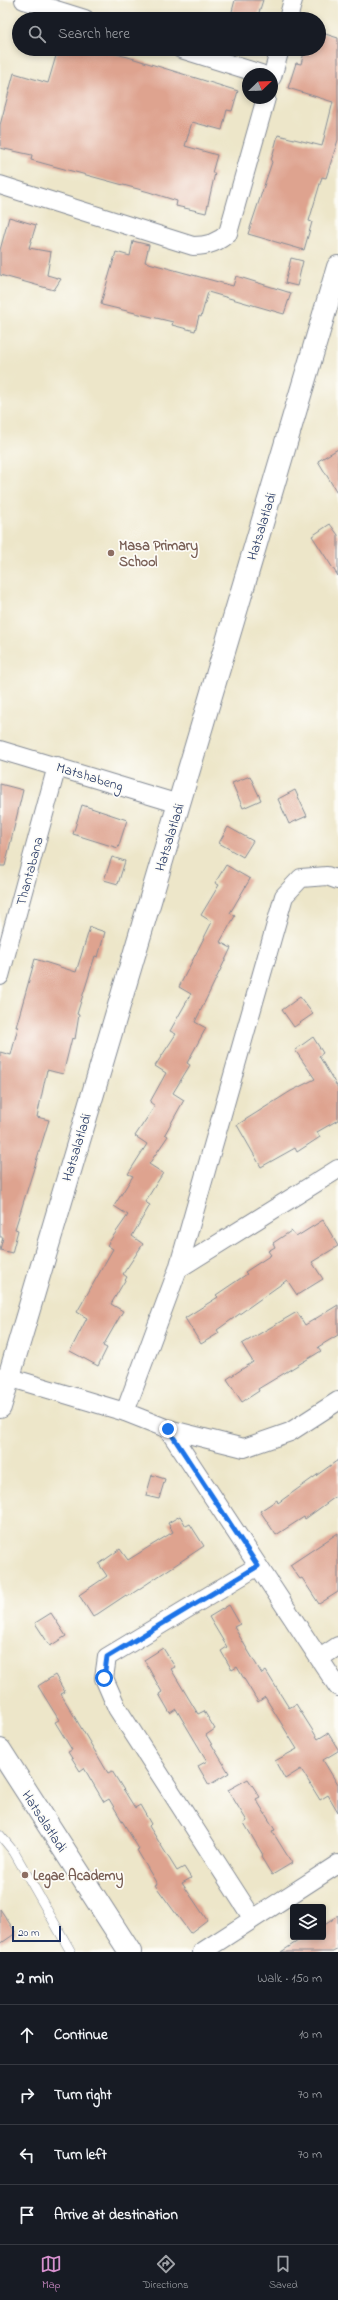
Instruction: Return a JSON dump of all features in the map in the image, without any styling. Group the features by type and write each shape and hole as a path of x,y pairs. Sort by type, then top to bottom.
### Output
{"street":[{"path":"24,0 63,12"},
{"path":"290,12 293,0"},
{"path":"203,56 242,68"},
{"path":"275,68 278,56"},
{"path":"0,185 193,246 213,244 228,233 264,104"},
{"name":"Hatsalatladi","path":"0,1407 338,267"},
{"name":"Matshabeng","path":"0,750 179,804"},
{"name":"Thantabana","path":"0,976 57,766"},
{"path":"125,1412 178,1269 284,896 301,878 327,876 338,880"},
{"path":"178,1269 338,1169"},
{"path":"8,1377 125,1412 168,1429 244,1448 290,1432 338,1401"},
{"path":"168,1429 338,1687"},
{"path":"253,1919 117,1708 104,1678 107,1657 258,1566"},
{"path":"320,1658 338,1646"},
{"name":"Hatsalatladi","path":"0,1750 6,1766 129,1952"},
{"path":"202,1952 338,1864"}],"lane":[{"path":"0,1835 14,1852 71,1952"}],"building":[{"path":"235,0 263,0 259,12 232,12"},
{"path":"326,34 338,38 338,140 326,178 322,177 309,221 312,222 304,250 248,234 272,162 278,135 322,146 333,102 288,88 296,63 301,64 303,56 326,56"},
{"path":"56,56 124,56 238,91 232,111 227,110 222,130 192,122 185,146 217,155 212,173 215,173 206,213 176,206 177,201 149,192 31,160 32,155 0,148 0,125 14,73 48,83"},
{"path":"9,217 36,225 29,248 51,252 47,275 61,279 54,290 0,275 0,250"},
{"path":"133,241 149,245 145,262 233,286 236,276 291,293 284,314 208,292 201,317 199,316 195,331 172,325 173,322 102,305 101,303 116,252 130,256"},
{"path":"291,258 303,261 297,286 285,283"},
{"path":"338,449 338,494 318,461"},
{"path":"330,524 338,535 338,576 312,536"},
{"path":"250,776 261,800 243,808 232,783"},
{"path":"0,784 23,790 5,866 0,866"},
{"path":"295,790 307,816 289,824 278,799"},
{"path":"82,805 127,820 118,848 73,834"},
{"path":"228,827 253,841 243,857 219,843"},
{"path":"112,857 125,861 118,884 104,880"},
{"path":"226,865 250,879 230,913 235,916 220,942 231,948 195,1022 206,1028 187,1063 190,1065 173,1093 184,1100 165,1134 168,1136 149,1164 163,1173 145,1202 150,1205 132,1236 143,1244 123,1274 127,1277 111,1304 123,1311 103,1346 107,1348 98,1366 70,1351 87,1318 77,1312 113,1249 107,1245 128,1215 114,1206 133,1176 128,1174 147,1144 135,1136 155,1106 150,1102 166,1073 155,1066 176,1034 170,1031 191,994 179,987 212,922 201,915 219,885 215,883"},
{"path":"90,927 105,932 98,957 95,956 77,1014 79,1015 75,1039 72,1038 63,1074 47,1070 37,1117 49,1120 15,1229 18,1230 12,1253 0,1250 3,1237 0,1237 0,1052 11,1055 18,1027 16,1027 35,959 76,972"},
{"path":"300,997 313,1014 294,1027 282,1010"},
{"path":"313,1037 323,1053 319,1056 338,1088 338,1120 317,1132 320,1137 297,1152 295,1148 261,1167 237,1125 291,1091 315,1079 295,1050"},
{"path":"323,1220 338,1246 312,1262 323,1279 297,1295 287,1280 217,1330 219,1333 201,1344 185,1318 218,1297 216,1295 247,1274 245,1272 271,1255 268,1251 275,1247 273,1243 291,1231 296,1237"},
{"path":"338,1305 338,1335 318,1347 321,1351 258,1389 259,1391 242,1402 227,1379 253,1362 242,1344 297,1312 305,1325"},
{"path":"338,1460 338,1495 305,1519 304,1517 276,1535 260,1511 277,1500 278,1503"},
{"path":"152,1475 165,1479 159,1499 146,1496"},
{"path":"180,1516 186,1526 190,1524 204,1546 127,1597 126,1595 93,1617 79,1595 107,1576 99,1564 120,1549 128,1560 173,1532 168,1523"},
{"path":"338,1533 338,1592 319,1604 302,1578 300,1579 290,1565"},
{"path":"229,1605 240,1624 234,1627 262,1674 266,1671 289,1708 296,1704 318,1739 328,1733 338,1749 338,1751 323,1760 338,1785 338,1812 328,1795 320,1800 301,1769 285,1779 275,1761 297,1749 265,1697 258,1702 237,1667 232,1670 221,1651 227,1647 209,1617"},
{"path":"51,1613 66,1636 50,1646 35,1623"},
{"path":"163,1648 175,1667 171,1669 198,1714 204,1711 215,1729 206,1735 229,1773 209,1785 198,1766 207,1761 176,1709 170,1713 159,1694 162,1692 144,1660"},
{"path":"55,1675 65,1692 61,1694 108,1773 112,1771 135,1808 140,1805 151,1824 149,1826 177,1871 184,1867 191,1878 182,1883 207,1920 190,1933 155,1885 157,1884 137,1850 139,1849 109,1799 104,1802 84,1768 80,1771 68,1752 72,1750 55,1722 59,1720 38,1686"},
{"path":"248,1779 260,1797 256,1799 275,1830 272,1831 292,1863 272,1875 261,1857 263,1855 244,1823 247,1821 228,1790"},
{"path":"0,1909 16,1933 0,1944"},
{"path":"338,1916 338,1949 333,1952 281,1952 299,1940 326,1940 326,1924"}],"place":[{"name":"Masa Primary School","path":"111,553"},
{"name":"Legae Academy","path":"25,1875"}],"route":[{"path":"104,1678 107,1657 258,1566 168,1429"}]}
